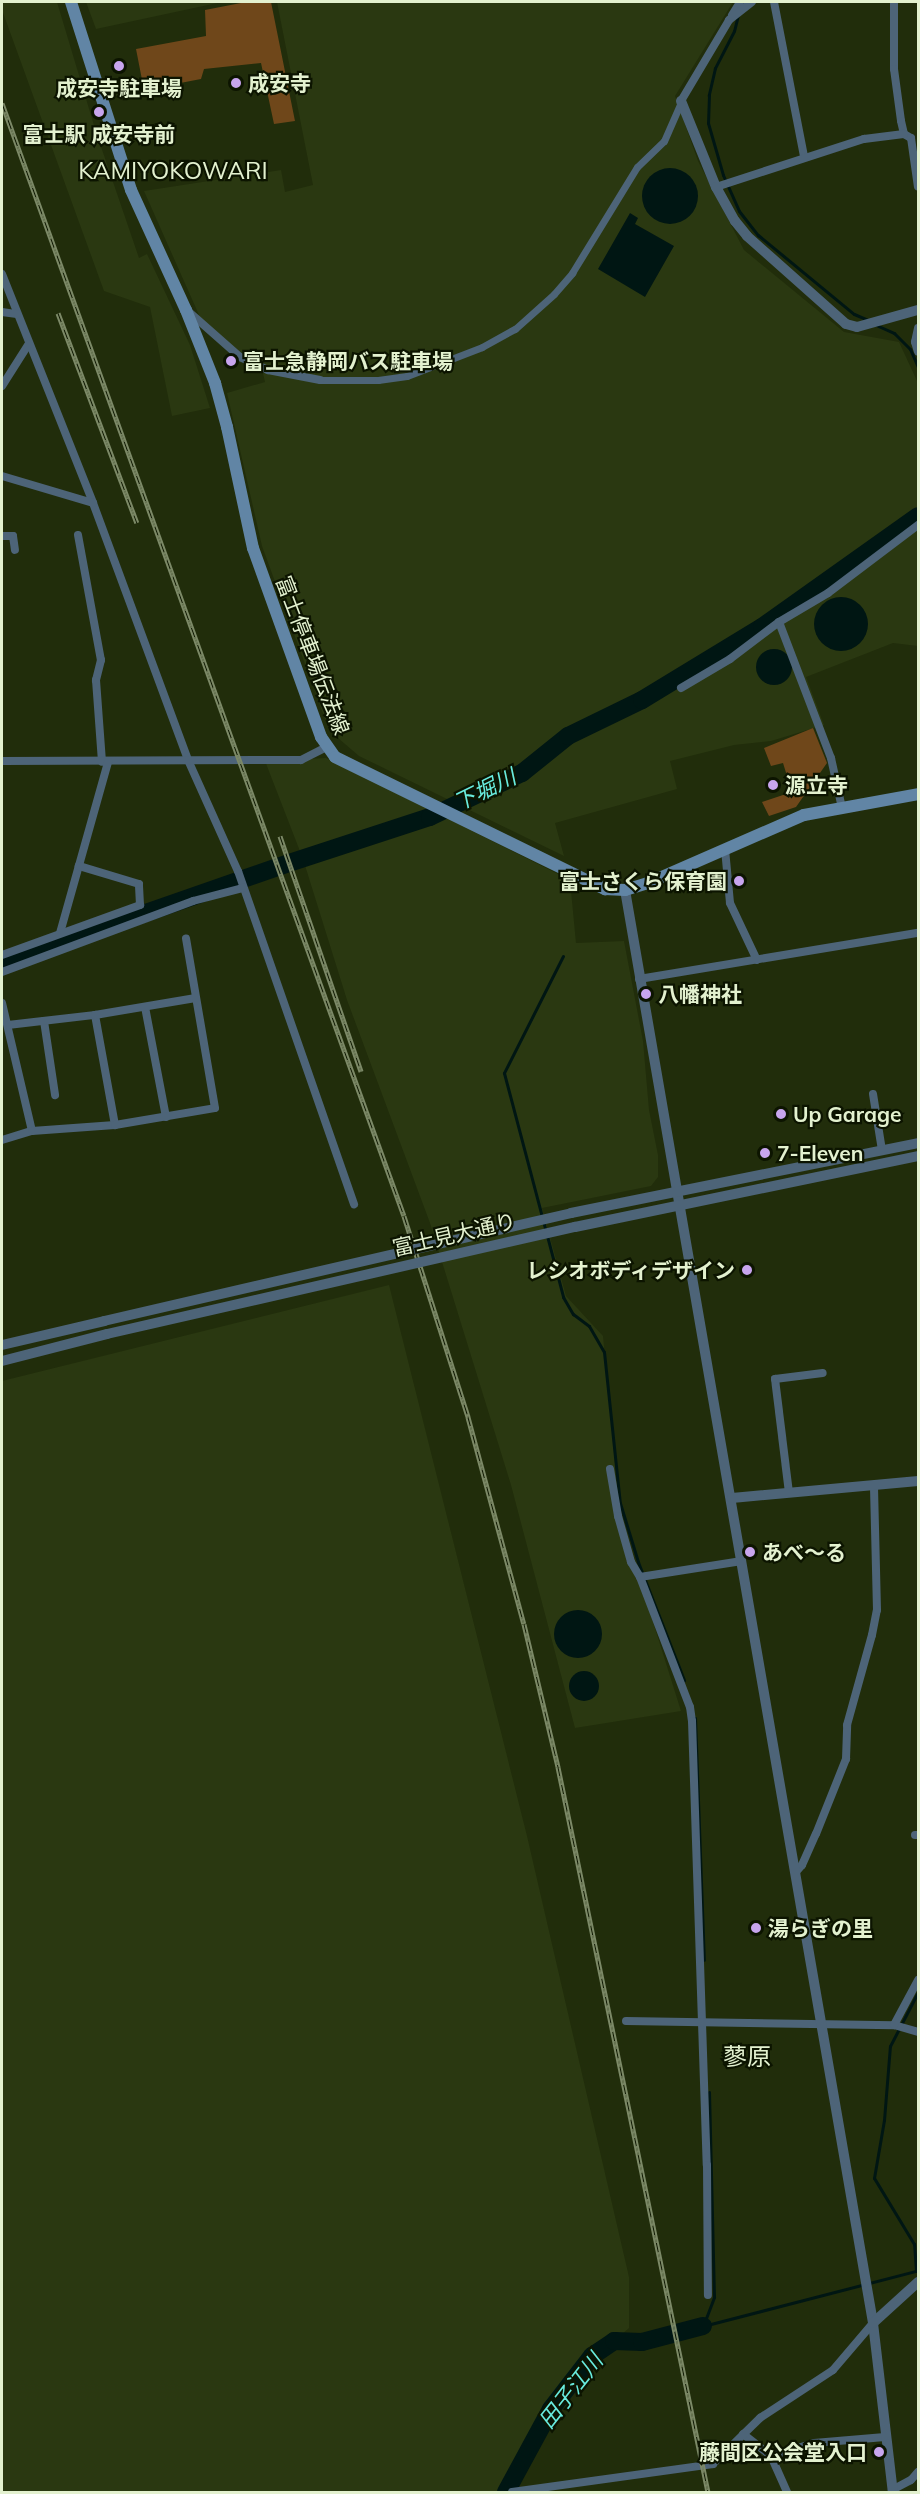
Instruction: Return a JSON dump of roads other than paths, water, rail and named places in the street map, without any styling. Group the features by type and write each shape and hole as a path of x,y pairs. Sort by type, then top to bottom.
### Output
{"main road":[{"name":"富士停車場伝法線","path":"71,2 131,189 203,350 224,416 253,548 327,747 335,757 605,889 625,890 648,883 797,818 918,794"}],"street":[{"path":"774,2 804,157"},
{"path":"894,2 894,69 904,134"},
{"path":"186,310 240,357 268,370 321,380 378,380 407,376 482,347 515,329 554,294 572,273 638,166 664,141 681,101 739,9"},
{"path":"681,101 735,221 747,236 846,324 858,327 918,310"},
{"path":"718,186 864,139 904,134 911,138 918,187"},
{"path":"2,274 28,345 93,503 188,760 238,871 338,1150 354,1204"},
{"path":"2,312 17,314"},
{"path":"918,328 915,342 918,352"},
{"path":"2,386 5,374 28,345"},
{"path":"2,476 93,503"},
{"path":"681,688 730,659 779,622 828,593 918,525"},
{"path":"60,933 80,866 105,762 96,680 101,660 78,535"},
{"path":"2,536 13,536 15,550"},
{"path":"779,622 831,758 842,808"},
{"path":"2,761 301,760 327,747"},
{"path":"725,849 730,903 757,960"},
{"path":"2,955 140,905 139,884 80,866"},
{"path":"2,972 193,901 243,888"},
{"path":"625,890 873,2323 893,2491 911,2480 918,2472"},
{"path":"639,979 918,933"},
{"path":"2,1140 32,1131 114,1125 215,1108 186,938"},
{"path":"8,1025 95,1015 196,998"},
{"path":"2,1003 32,1131"},
{"path":"145,1007 166,1117"},
{"path":"95,1015 114,1125"},
{"path":"44,1021 55,1095"},
{"path":"873,1094 882,1150"},
{"name":"富士見大通り","path":"2,1345 570,1214 918,1143"},
{"name":"富士見大通り","path":"2,1361 107,1334 575,1227 918,1156"},
{"path":"789,1492 776,1379 823,1373"},
{"path":"610,1469 618,1516 631,1562 640,1577 688,1702 692,1721 708,2295"},
{"path":"732,1498 918,1481"},
{"path":"796,1872 802,1865 816,1834 846,1759 847,1725 872,1635 877,1610 874,1485"},
{"path":"640,1577 742,1561"},
{"path":"898,2026 918,1980"},
{"path":"626,2021 898,2026 918,2032"},
{"path":"512,2493 712,2464 760,2418 833,2370 873,2323 918,2285"},
{"path":"743,2434 771,2456 787,2493"},
{"path":"771,2456 814,2443 885,2437"}],"waterway":[{"path":"738,15 734,31 715,68 709,95 708,123 723,175 739,211 758,235 854,314 868,320"},
{"path":"876,325 894,333 910,349 918,367"},
{"name":"下堀川","path":"2,963 289,863 430,817 522,773 568,736 642,700 762,627 918,516"},
{"path":"563,956 504,1073 563,1297 573,1314 589,1326 604,1352 620,1503 638,1562 684,1680"},
{"path":"695,1718 704,1960"},
{"path":"703,2326 916,2271 914,2244 874,2178 884,2120 890,2046 918,1992"},
{"path":"703,2326 714,2297 709,2092"},
{"name":"田子江川","path":"506,2492 551,2409 592,2356 614,2341 642,2342 703,2326"}],"railway":[{"path":"2,103 404,1216 468,1417 524,1624 558,1767 708,2492"},
{"path":"58,313 137,523"},
{"path":"280,836 361,1071"}],"place":[{"name":"成安寺駐車場","path":"119,66"},
{"name":"成安寺","path":"236,83"},
{"name":"富士駅 成安寺前","path":"99,112"},
{"name":"富士急静岡バス駐車場","path":"231,361"},
{"name":"源立寺","path":"773,785"},
{"name":"富士さくら保育園","path":"739,881"},
{"name":"八幡神社","path":"646,994"},
{"name":"Up Garage","path":"781,1114"},
{"name":"7-Eleven","path":"765,1153"},
{"name":"レシオボディデザイン","path":"747,1270"},
{"name":"あべ〜る","path":"750,1552"},
{"name":"湯らぎの里","path":"756,1928"},
{"name":"藤間区公会堂入口","path":"879,2452"}],"district":[{"name":"KAMIYOKOWARI","path":"173,171"},
{"name":"蓼原","path":"747,2057"}]}
